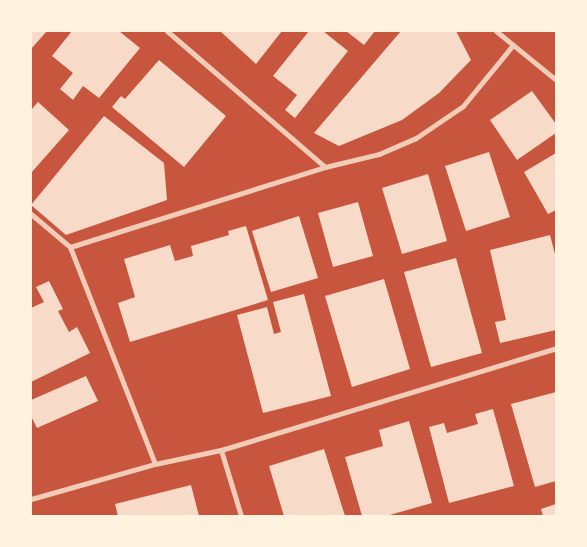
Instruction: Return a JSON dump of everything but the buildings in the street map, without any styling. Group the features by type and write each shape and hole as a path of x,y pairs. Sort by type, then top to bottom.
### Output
{"street":[{"path":"166,31 325,167"},
{"path":"496,31 556,80"},
{"path":"70,247 325,167 379,154 416,138 463,106 513,45"},
{"path":"31,214 70,247 155,464"},
{"path":"31,499 155,464 221,450 556,348"},
{"path":"221,450 241,516"}]}
